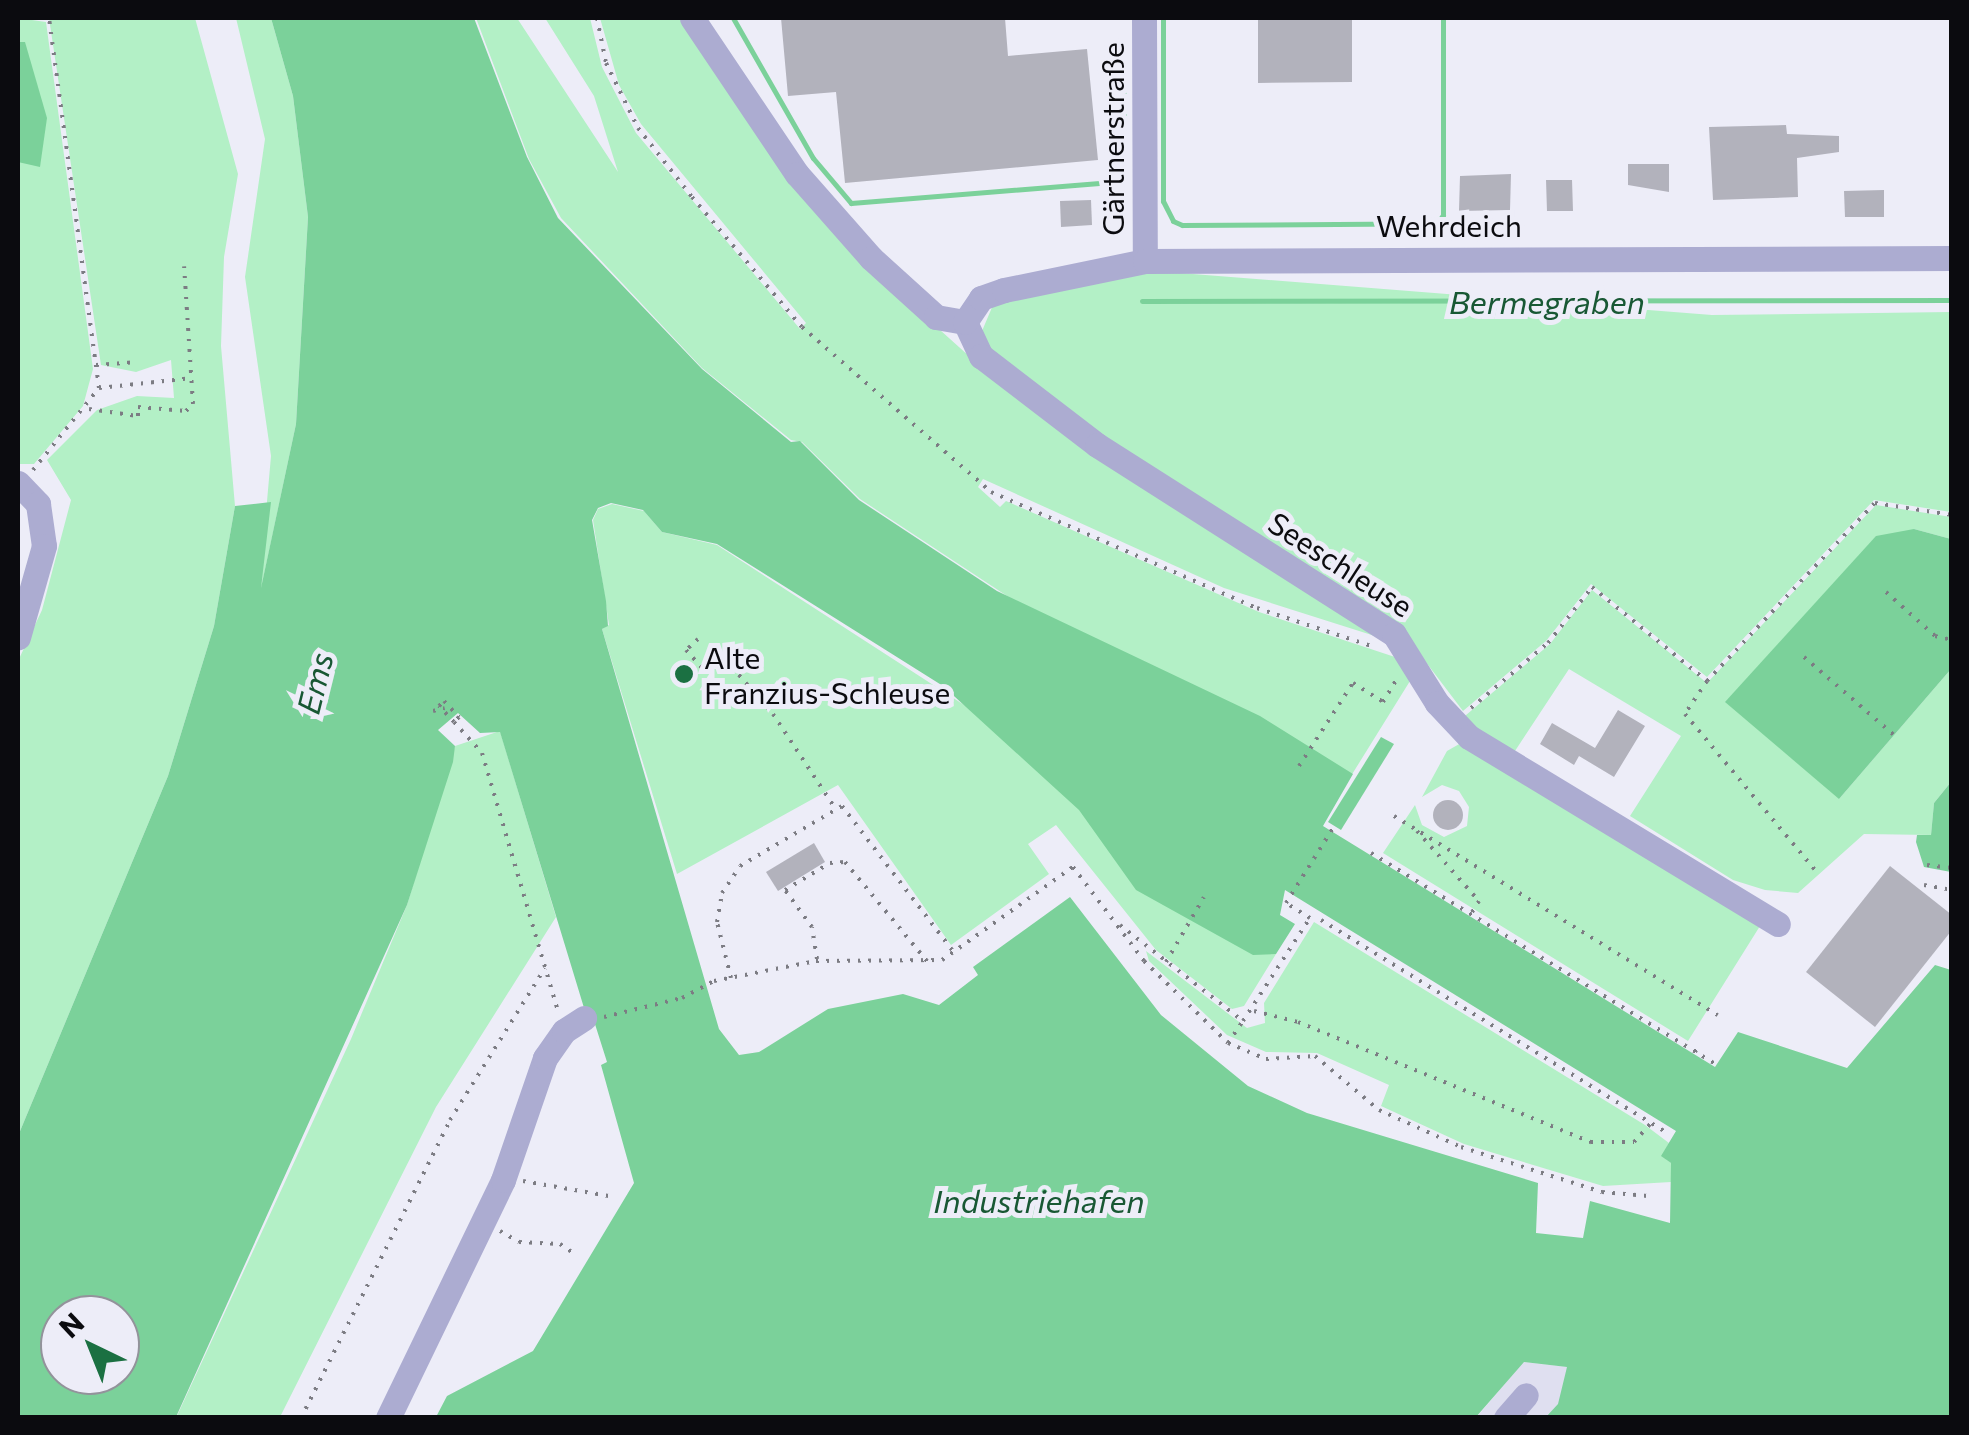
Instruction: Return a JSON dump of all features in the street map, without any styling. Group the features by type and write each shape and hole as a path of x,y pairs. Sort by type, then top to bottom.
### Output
{"street":[{"path":"692,18 798,174 871,258 936,316 966,322"},
{"name":"Gärtnerstraße","path":"1144,18 1144,261"},
{"name":"Wehrdeich","path":"966,322 981,298 1004,290 1144,261 1952,258"},
{"name":"Seeschleuse","path":"966,322 981,356 1097,445 1409,651 1452,722 1778,924"},
{"path":"18,637 44,546 38,504 19,484"},
{"path":"388,1418 503,1180 545,1058 574,1024"},
{"path":"1506,1418 1526,1394"}],"path":[{"path":"19,484 89,409 99,388 49,18"},
{"path":"596,18 606,63 638,128 692,198 802,327 991,492 1257,608 1368,646 1409,651 1384,702 1352,684 1299,766"},
{"path":"89,409 138,416 138,407 186,410 194,404 184,266"},
{"path":"96,365 135,362"},
{"path":"99,388 192,378"},
{"path":"1820,875 1685,714 1707,681 1875,503 1952,515"},
{"path":"1452,722 1531,660 1592,587 1707,681"},
{"path":"1886,592 1935,636 1952,640"},
{"path":"698,638 686,650 706,672 725,659 773,714 836,810"},
{"path":"1804,657 1894,735"},
{"path":"434,711 445,708"},
{"path":"454,722 482,754 545,968 574,1024 617,1016 714,981 816,961 927,962 955,954 1073,867 1148,966 1228,1044 1266,1059 1315,1056 1379,1110 1461,1147 1602,1192 1648,1196"},
{"path":"731,978 717,922 722,893 740,866 842,806 955,954"},
{"path":"1394,816 1718,1015"},
{"path":"1228,1044 1243,1020 1254,1011 1310,918 1286,903 1333,828"},
{"path":"1416,829 1479,902 1471,914"},
{"path":"1372,853 1717,1065"},
{"path":"816,961 812,927 785,890 830,863 845,862 927,962"},
{"path":"1927,864 1952,868"},
{"path":"1924,885 1952,890"},
{"path":"1166,962 1204,898"},
{"path":"1321,920 1668,1134"},
{"path":"1114,921 1243,1020"},
{"path":"301,1418 450,1120 545,968"},
{"path":"1254,1011 1298,1022 1591,1142 1634,1142 1651,1123"},
{"path":"1695,1052 1700,1043"},
{"path":"503,1180 609,1196"},
{"path":"483,1221 520,1242 560,1244 575,1254"}],"shaded area":[{"path":"18,18 46,22 93,369 83,406 34,464 18,464 18,162 25,43 18,42"},
{"path":"49,18 195,18 238,174 224,257 221,346 235,506 214,626 168,776 18,1136 18,661 42,610 71,500 47,460 97,410 137,396 174,398 171,360 136,372 101,365"},
{"path":"236,18 271,18 293,96 308,217 296,424 258,603 271,456 245,277 265,139"},
{"path":"476,18 517,18 618,172 594,96 545,18 590,18 602,67 636,133 800,329 806,323 641,124 619,85 600,18 687,18 920,312 979,365 1378,637 1224,588 983,479 978,487 1000,507 1006,501 1259,612 1404,660 1410,681 1346,784 1134,680 860,499 802,442 791,440 702,368 561,218 529,159"},
{"path":"1142,270 1712,315 1951,312 1951,512 1874,500 1707,677 1591,584 1546,641 1463,711 1397,624 1102,439 993,357 982,331 993,305"},
{"path":"612,504 644,511 662,532 717,545 975,712 1015,730 1161,887 1276,954 1244,1006 1232,1009 1156,950 1056,825 1028,844 1049,874 951,945 838,785 677,874 602,629 609,625 593,520 598,509"},
{"path":"1876,505 1951,517 1951,539 1914,529 1839,799 1951,669 1951,782 1934,803 1931,835 1864,834 1798,893 1765,890 1733,880 1630,816 1681,736 1569,669 1513,754 1459,721 1550,644 1592,590 1707,683"},
{"path":"500,731 556,917 436,1107 280,1417 176,1418 351,1039 407,905 455,746"},
{"path":"1461,743 1760,926 1688,1041 1383,853 1415,805 1422,825 1444,837 1467,826 1469,807 1459,791 1442,785 1422,797 1447,751"},
{"path":"1314,922 1645,1125 1669,1143 1662,1156 1671,1163 1671,1182 1603,1186 1464,1144 1381,1106 1389,1085 1317,1053 1266,1052 1227,1035 1149,961 1146,951 1247,1028 1265,1023 1264,1003"},
{"path":"1523,1362 1567,1367 1573,1417 1476,1418"}],"water":[{"path":"271,18 474,18 527,157 558,218 702,369 791,442 800,441 859,500 997,591 1260,716 1353,774 1323,826 1715,1067 1738,1032 1847,1068 1935,965 1951,970 1951,1417 1546,1417 1558,1404 1567,1367 1524,1362 1476,1417 436,1417 447,1396 533,1351 634,1183 601,1065 607,1062 594,1021 588,1021 500,732 480,733 458,713 438,730 455,746 453,762 407,905 176,1417 18,1418 18,1136 168,776 214,626 235,506 271,502 261,588 296,424 308,217 293,96","holes":["611,503 643,510 662,532 717,544 943,686 1079,810 1136,890 1253,955 1276,954 1295,924 1280,915 1285,890 1676,1131 1661,1156 1671,1163 1670,1223 1590,1201 1583,1238 1536,1233 1538,1183 1307,1113 1248,1086 1161,1015 1070,897 973,967 978,975 939,1005 903,994 828,1009 759,1052 739,1055 719,1029 602,629 608,626 606,601 592,520 598,508"]},
{"path":"18,42 25,42 47,118 40,167 18,162"},
{"path":"1914,529 1951,539 1951,669 1839,799 1725,702 1876,536"},
{"path":"1381,737 1394,744 1341,830 1328,822"},
{"path":"1951,782 1951,872 1924,867 1916,842 1917,835 1931,835 1934,803"}],"building":[{"path":"781,18 1005,18 1008,56 1087,49 1098,160 845,183 836,92 788,96"},
{"path":"1258,18 1352,18 1352,82 1258,83"},
{"path":"1786,125 1787,134 1839,136 1839,152 1797,158 1798,197 1713,200 1709,127"},
{"path":"1628,164 1669,164 1669,192 1628,185"},
{"path":"1511,174 1510,210 1459,211 1460,176"},
{"path":"1546,180 1572,180 1573,211 1547,211"},
{"path":"1884,190 1884,217 1845,217 1844,191"},
{"path":"1091,200 1092,225 1061,227 1060,201"},
{"path":"1618,710 1645,726 1614,777 1579,756 1574,765 1540,744 1552,723 1595,748"},
{"path":"1448,800 1459,804 1463,815 1459,826 1448,830 1437,826 1433,815 1437,804"},
{"path":"814,843 825,862 778,891 766,872"},
{"path":"1890,866 1952,915 1952,930 1875,1027 1806,972"}],"waterway":[{"path":"733,18 813,158 851,203 1124,181 1124,169"},
{"path":"1163,18 1163,201 1173,221 1182,225 1437,223 1443,215 1443,18"},
{"path":"1124,94 1124,141"},
{"name":"Bermegraben","path":"1142,301 1952,300"}],"place":[{"name":"Alte Franzius-Schleuse","path":"684,674"}],"water label":[{"name":"Ems","path":"314,683"},
{"name":"Industriehafen","path":"1039,1200"}]}
